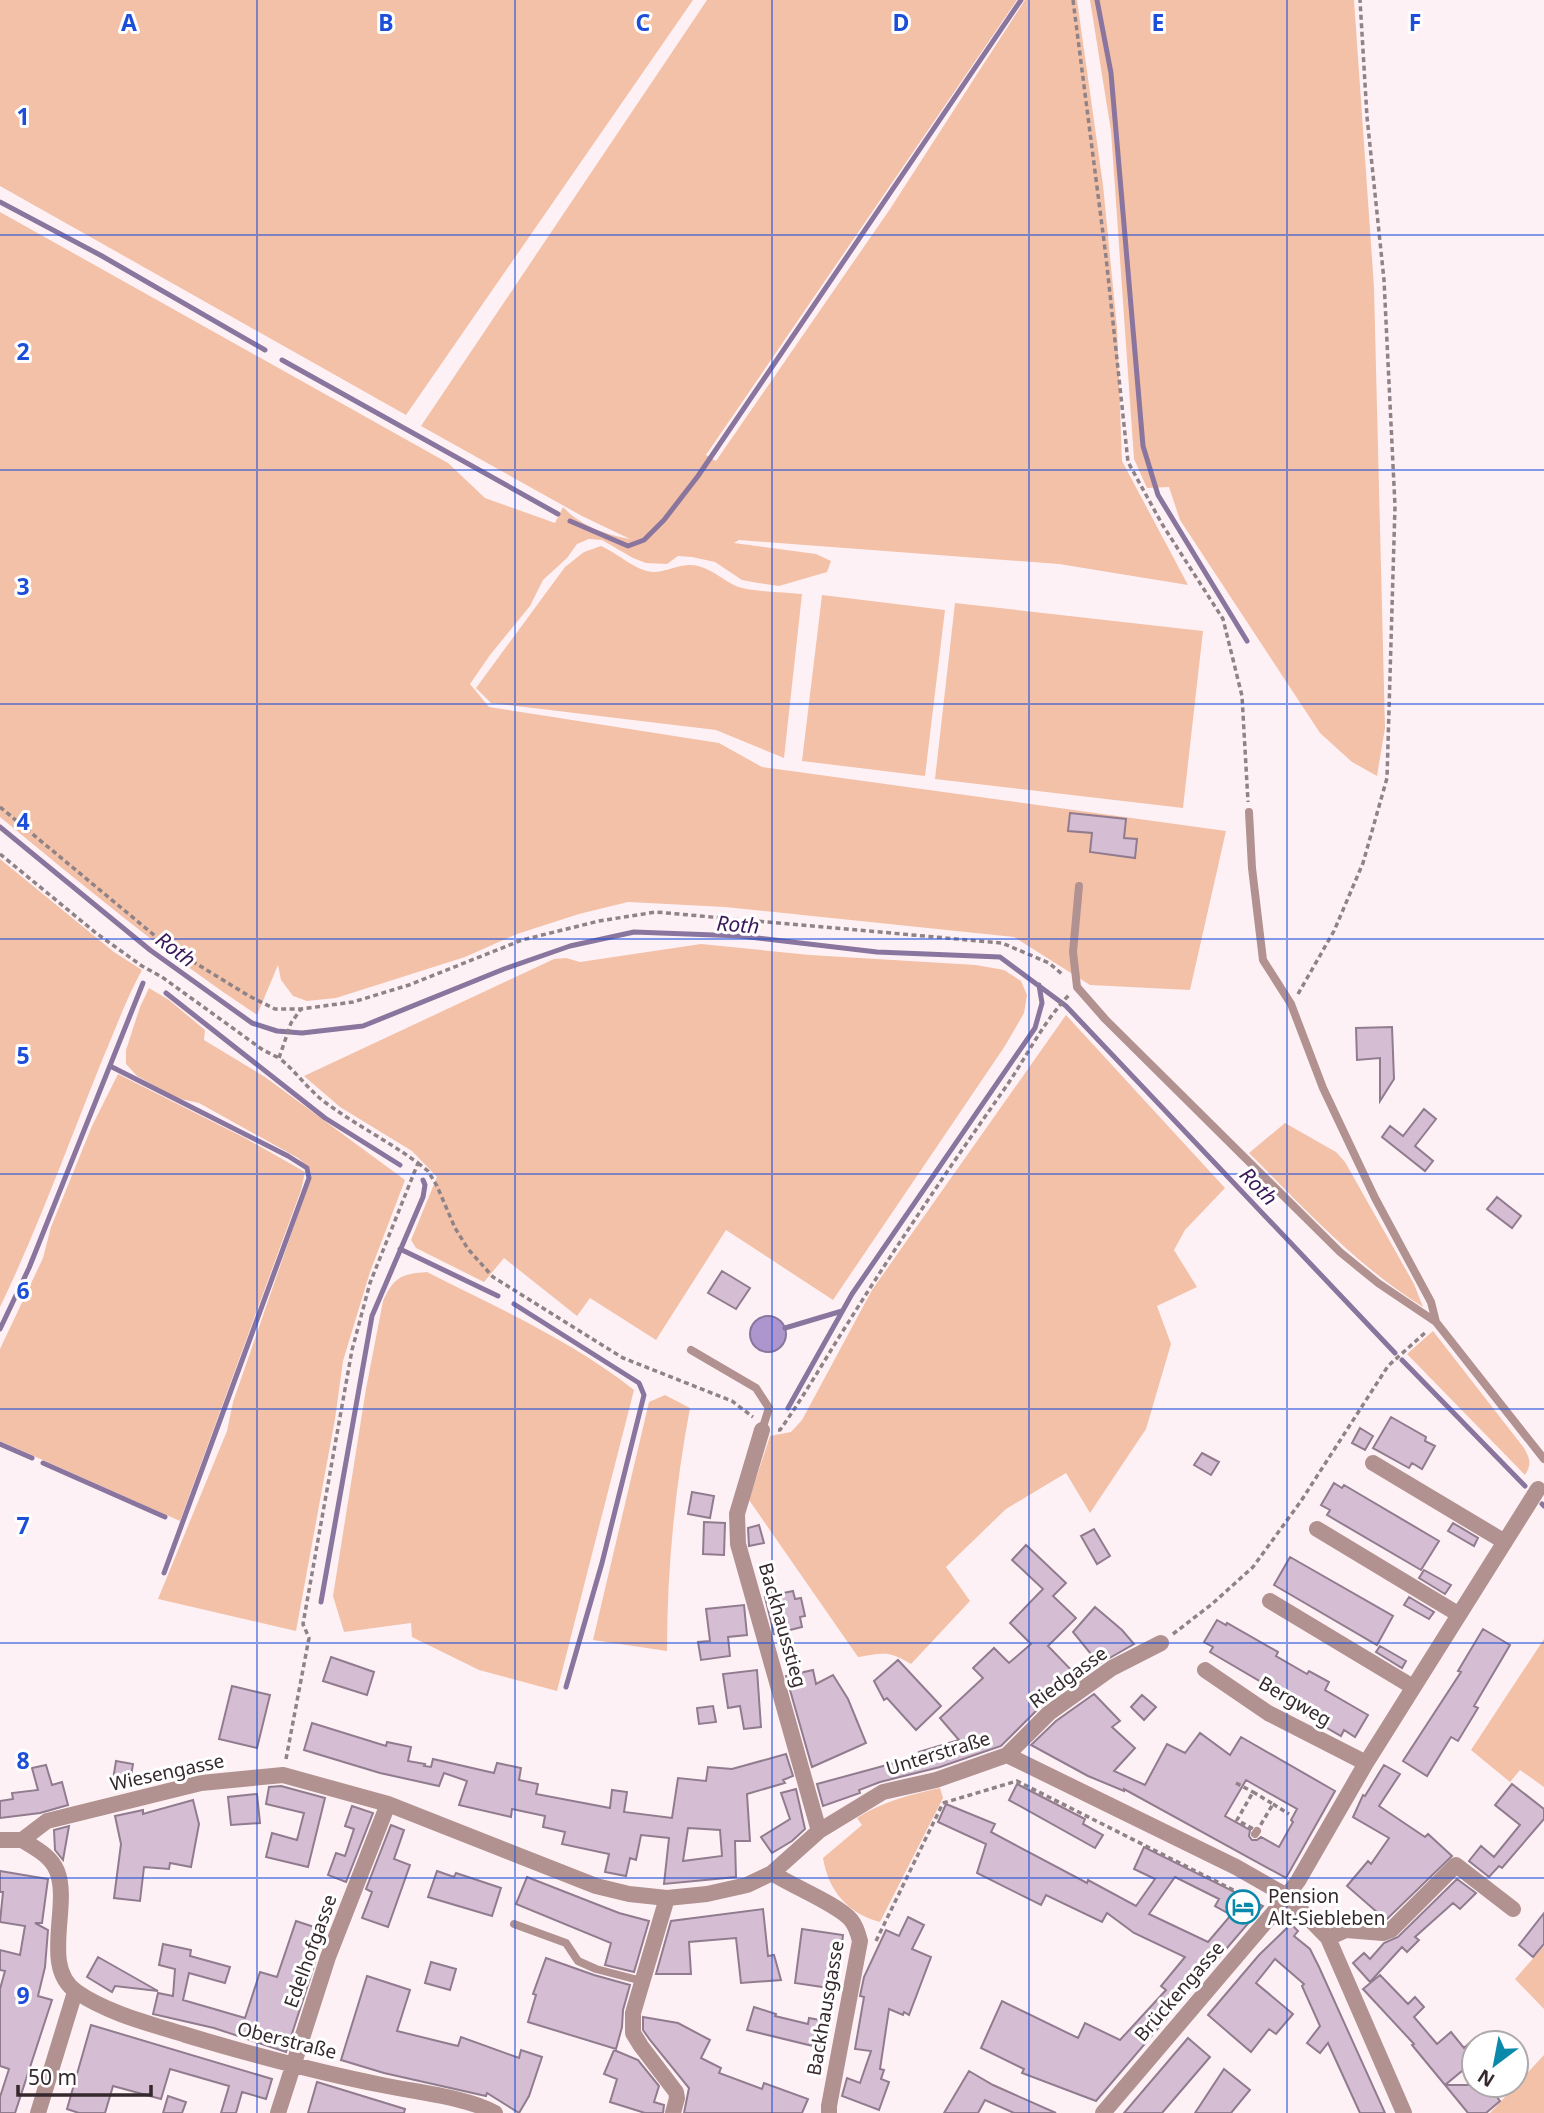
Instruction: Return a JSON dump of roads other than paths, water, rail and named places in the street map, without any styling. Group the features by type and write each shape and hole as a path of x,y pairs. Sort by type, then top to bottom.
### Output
{"street":[{"name":"Backhausstieg","path":"762,1430 737,1514 738,1544 819,1830"},
{"path":"1373,1463 1505,1542"},
{"path":"1287,1896 1458,1614 1541,1485"},
{"path":"1317,1529 1458,1614"},
{"path":"1270,1601 1413,1687"},
{"name":"Riedgasse","path":"1007,1755 1049,1713 1112,1668 1161,1643"},
{"name":"Bergweg","path":"1205,1670 1268,1713 1366,1763"},
{"name":"Unterstraße","path":"388,1804 596,1886 629,1894 667,1898 747,1885 772,1873 819,1830 883,1792 936,1780 1007,1755 1236,1867 1287,1896 1328,1938 1404,2113"},
{"name":"Wiesengasse","path":"22,1840 47,1821 85,1811 201,1783 283,1774 388,1804"},
{"name":"Edelhofgasse","path":"278,2113 328,1957 388,1804"},
{"path":"0,1840 22,1840 48,1857 57,1871 61,1897 57,1945 61,1968 75,1992 37,2113"},
{"path":"1328,1938 1346,1930 1383,1933 1391,1930 1456,1866 1513,1909"},
{"name":"Backhausgasse","path":"772,1873 841,1912 851,1920 860,1941 829,2113"},
{"name":"Brückengasse","path":"1103,2113 1287,1896"},
{"path":"667,1898 633,2013 634,2033 641,2046 676,2092 673,2113"},
{"name":"Oberstraße","path":"75,1992 139,2021 293,2065 454,2100 495,2113"}],"lane":[{"path":"1249,812 1252,869 1263,960 1291,1004 1324,1087 1375,1198 1431,1302 1436,1322"},
{"path":"1079,886 1073,952 1077,987 1115,1029 1340,1252 1378,1283 1436,1322 1544,1460"},
{"path":"691,1350 756,1388 769,1408 762,1430"},
{"path":"514,1924 566,1943 575,1958 584,1965 642,1981"}],"waterway":[{"path":"570,521 628,546 644,540 664,520 698,476 1021,0"},
{"path":"1097,0 1111,73 1143,446 1158,495 1247,641"},
{"path":"0,202 102,256 265,350"},
{"path":"282,360 558,514"},
{"name":"Roth","path":"0,827 150,950 252,1023 277,1031 302,1033 363,1026 504,969 570,946 634,932 741,936 877,952 1000,957 1066,1006 1395,1353"},
{"path":"0,1329 29,1268 143,983"},
{"path":"788,1408 852,1294 1035,1028 1042,1003 1039,985"},
{"path":"166,993 325,1118 400,1165"},
{"path":"110,1066 288,1156 307,1168 309,1178 164,1573"},
{"path":"321,1602 372,1316 423,1197 423,1180"},
{"path":"400,1249 498,1296"},
{"path":"514,1304 639,1383 644,1395 602,1563 566,1687"},
{"path":"785,1328 842,1311"},
{"name":"Roth","path":"1402,1360 1525,1486"},
{"path":"0,1444 32,1458"},
{"path":"43,1463 165,1517"}],"place":[{"name":"Pension Alt-Siebleben","path":"1243,1907"}]}
